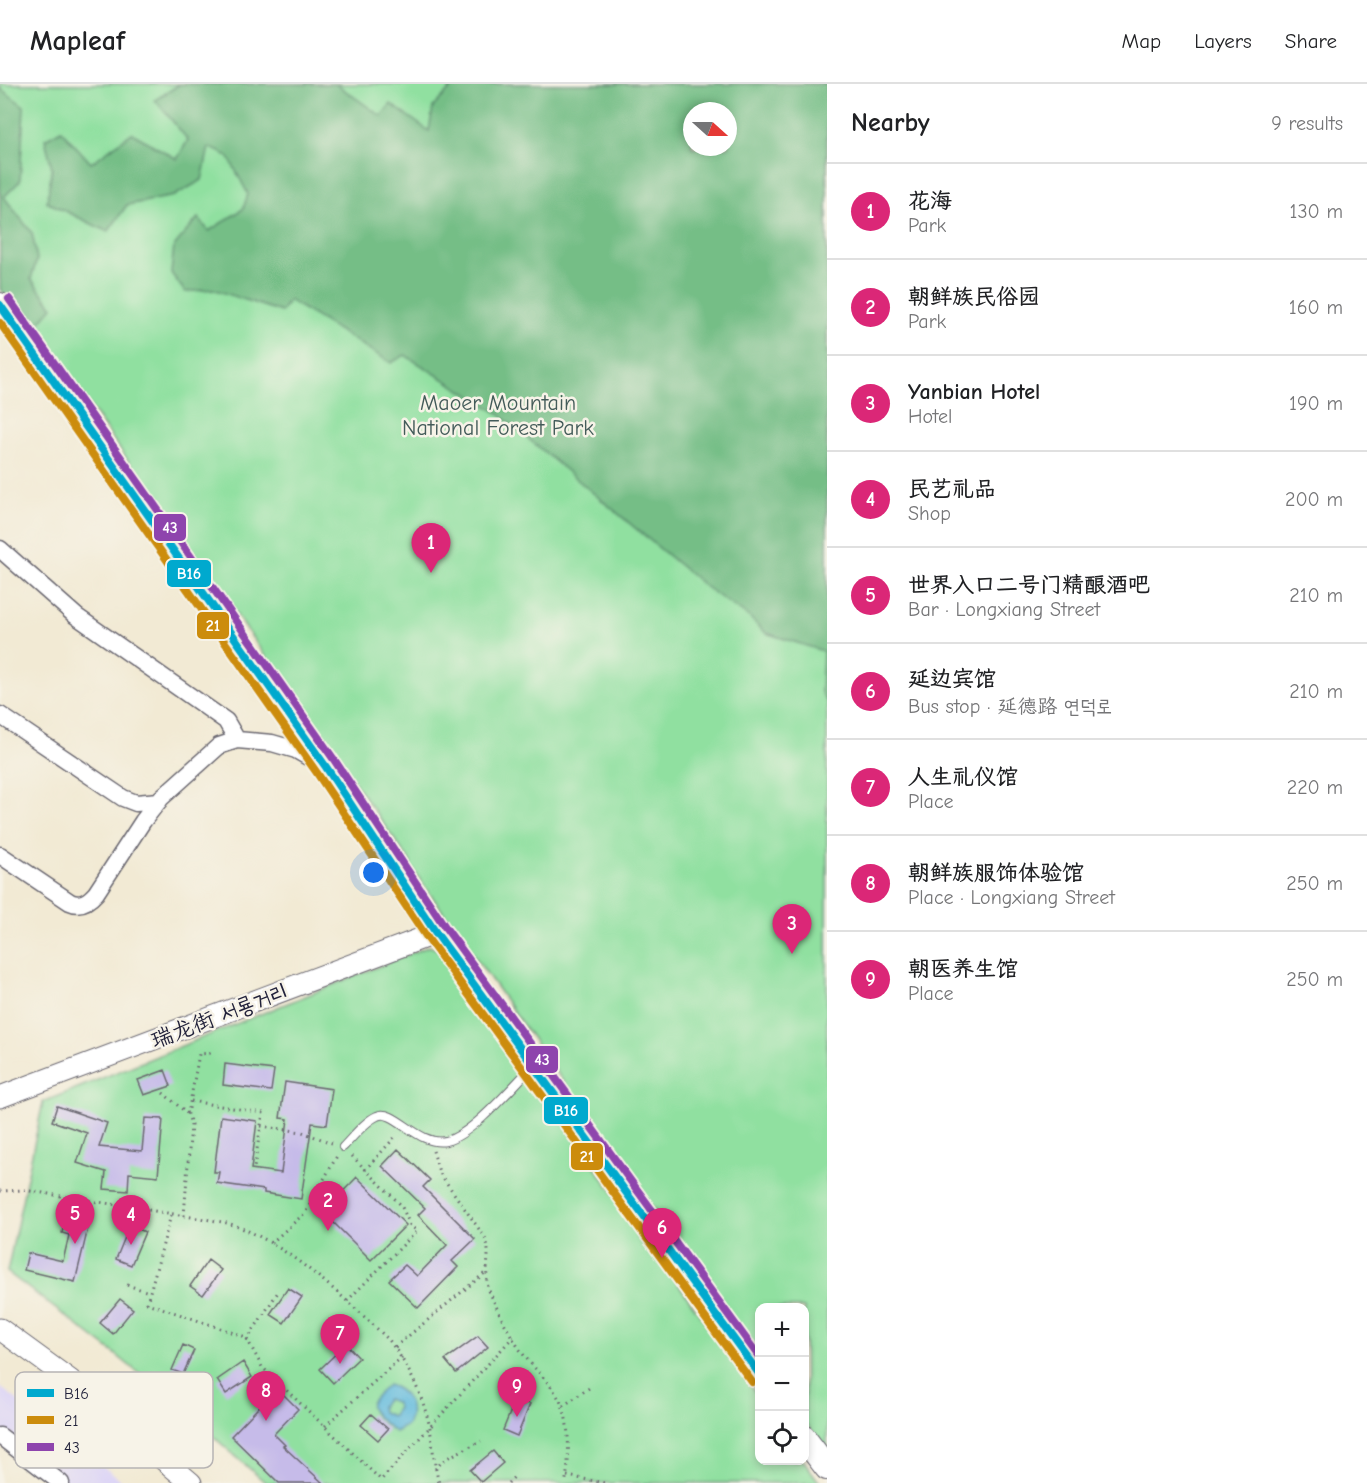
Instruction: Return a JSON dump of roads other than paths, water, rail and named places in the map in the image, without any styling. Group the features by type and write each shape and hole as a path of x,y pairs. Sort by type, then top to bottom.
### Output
{"main road":[{"path":"0,305 326,767 436,933 755,1371"},
{"path":"809,1445 827,1468"}],"street":[{"path":"0,549 76,616 226,721 237,740"},
{"path":"0,715 123,798 136,803 159,801"},
{"path":"0,855 70,902 81,904 96,893 143,821 159,801 219,746 237,740 253,740 280,745 296,750 326,767"},
{"name":"瑞龙街 서룡거리","path":"1,1097 436,933"},
{"path":"0,1329 59,1372"},
{"path":"0,1436 15,1448"},
{"path":"42,1468 61,1483"},
{"path":"173,1468 191,1483"}],"lane":[{"path":"343,1147 376,1116 384,1113 392,1116 419,1136 431,1140 444,1141 459,1136 533,1066"}],"water":[{"path":"388,1385 395,1387 405,1395 410,1406 410,1419 407,1425 395,1432 379,1419 371,1407 374,1398","holes":["387,1399 395,1402 398,1408 392,1416 382,1412 381,1406"]}],"place":[{"name":"花海","path":"431,573"},
{"name":"Yanbian Hotel","path":"792,954"},
{"name":"朝鲜族民俗园","path":"328,1231"},
{"name":"世界入口二号门精酿酒吧","path":"75,1244"},
{"name":"民艺礼品","path":"131,1245"},
{"name":"延边宾馆","path":"662,1258"},
{"name":"人生礼仪馆","path":"340,1364"},
{"name":"朝医养生馆","path":"517,1417"},
{"name":"朝鲜族服饰体验馆","path":"266,1421"}],"park label":[{"name":"Maoer Mountain National Forest Park","path":"498,414"}]}
